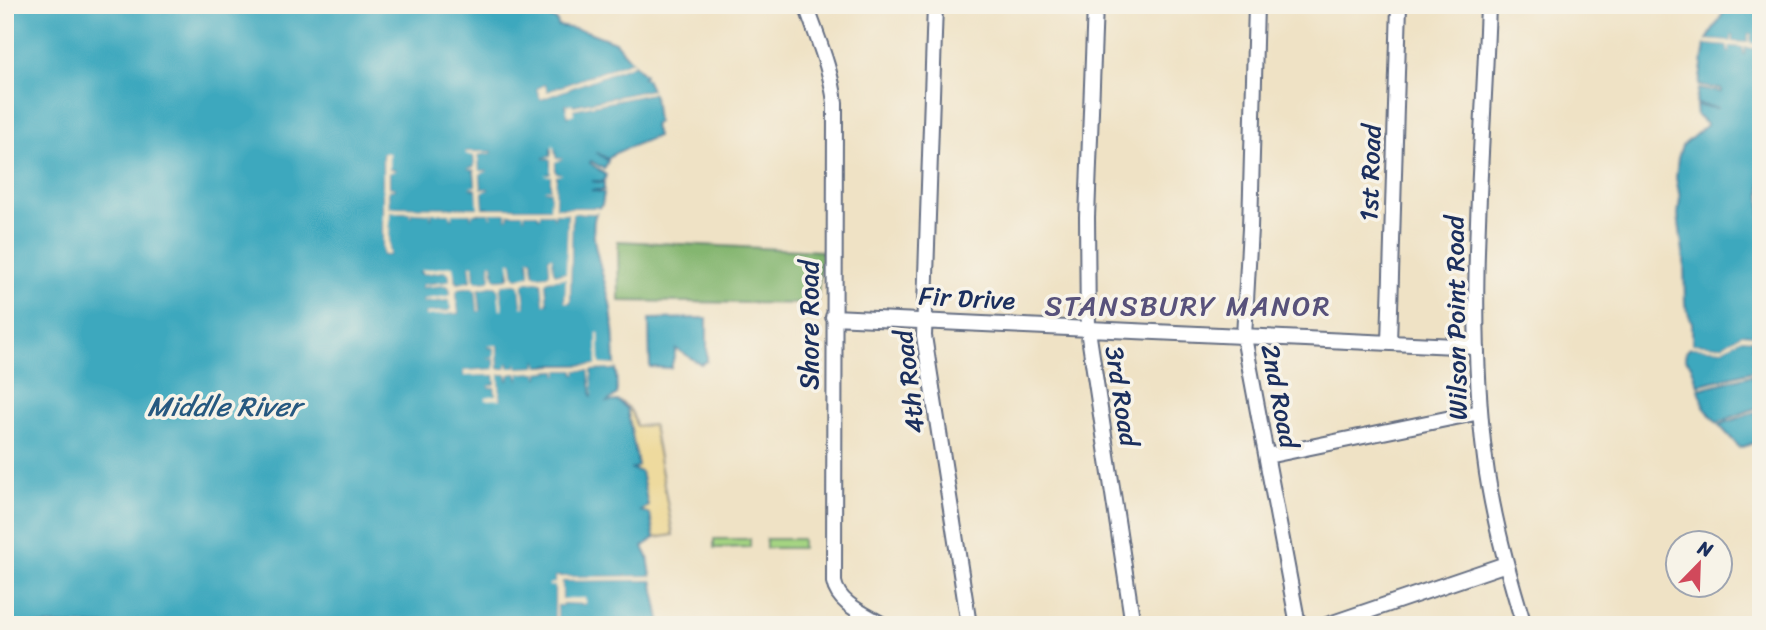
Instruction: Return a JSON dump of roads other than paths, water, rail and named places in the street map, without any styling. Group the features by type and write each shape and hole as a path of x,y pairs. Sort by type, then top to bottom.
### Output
{"street":[{"name":"Shore Road","path":"806,5 823,50 835,103 835,587 843,600 883,625"},
{"name":"4th Road","path":"935,5 924,336 969,625"},
{"name":"3rd Road","path":"1095,5 1087,217 1088,330 1133,625"},
{"name":"2nd Road","path":"1256,5 1244,337 1298,625"},
{"name":"1st Road","path":"1389,343 1399,5"},
{"name":"Wilson Point Road","path":"1488,5 1480,192 1477,347 1480,412 1488,481 1506,564 1524,625"},
{"name":"Fir Drive","path":"833,317 1477,347"},
{"path":"1267,456 1480,412"},
{"path":"1327,625 1506,564"}],"water":[{"name":"Middle River","path":"5,5 533,5 536,10 557,21 558,26 586,31 615,42 632,61 547,92 545,85 537,89 541,99 634,64 645,75 642,78 646,79 651,90 566,105 568,116 573,109 652,93 654,96 657,122 654,126 657,136 615,153 608,159 596,152 608,161 604,169 591,161 590,163 606,175 604,181 592,181 604,183 604,190 591,190 604,193 602,205 598,208 555,208 556,175 561,174 555,173 555,161 562,159 556,159 555,150 551,149 551,157 543,158 551,159 552,173 547,174 551,175 551,189 545,190 551,191 551,208 483,208 482,191 489,189 481,189 480,173 487,171 479,171 478,155 493,152 466,152 474,155 475,167 468,169 474,170 476,186 470,188 477,189 479,208 389,207 388,190 396,189 389,187 389,172 395,170 389,170 383,153 383,255 389,255 389,212 410,212 411,217 411,212 431,213 431,219 432,212 451,213 451,219 452,212 471,213 471,218 472,213 490,213 491,218 491,212 507,213 507,219 509,213 524,213 524,218 525,213 538,213 539,218 540,213 553,213 554,218 555,213 568,213 567,273 556,274 553,271 552,258 549,258 550,272 547,275 536,276 533,273 532,259 529,260 528,277 514,276 512,262 508,279 494,278 492,264 489,281 474,280 473,265 470,266 472,280 458,284 450,268 420,272 446,271 450,280 422,287 447,285 451,294 448,297 423,300 449,300 452,302 450,311 424,314 458,313 456,292 458,289 473,287 476,290 478,311 478,289 495,285 498,287 502,308 500,287 503,284 517,283 520,286 522,306 525,306 525,282 540,281 544,303 547,303 545,283 548,280 567,277 565,301 570,302 572,213 596,213 594,235 611,310 615,365 537,367 537,360 536,367 518,368 516,364 516,368 509,369 508,363 506,369 498,369 497,346 487,347 495,348 495,357 488,358 495,359 495,369 465,371 464,375 495,375 496,384 489,387 495,387 496,395 500,398 498,374 507,374 508,381 509,374 517,373 519,380 519,373 537,372 539,378 539,372 557,370 557,375 559,370 574,370 575,375 576,370 589,370 592,398 591,370 616,369 617,394 607,402 618,401 627,409 638,466 632,469 641,472 648,506 641,511 650,514 654,538 643,547 648,557 651,576 555,577 555,584 550,584 555,586 555,625 5,625"},
{"path":"1728,5 1761,5 1761,45 1750,44 1751,34 1748,43 1733,42 1733,34 1731,42 1707,40"},
{"path":"1705,44 1727,46 1729,53 1729,46 1743,47 1744,55 1745,47 1760,49 1761,56 1761,336 1742,334 1722,346 1692,344 1692,323 1685,304 1684,260 1678,215 1678,158 1682,146 1707,125 1697,116 1696,106 1718,108 1696,104 1698,89 1721,92 1721,89 1699,86"},
{"path":"707,318 707,361 701,364 676,349 671,368 650,367 649,319"},
{"path":"1741,338 1753,339 1753,347 1761,348 1761,369 1698,385 1691,365 1685,358 1686,351 1690,347 1723,349"},
{"path":"1752,375 1754,382 1761,381 1761,406 1717,423 1704,407 1699,389"},
{"path":"1761,410 1761,440 1740,448 1719,425"},
{"path":"652,580 661,625 557,625 557,605 585,604 562,599 562,581"}],"district":[{"name":"STANSBURY MANOR","path":"1188,305"}]}
